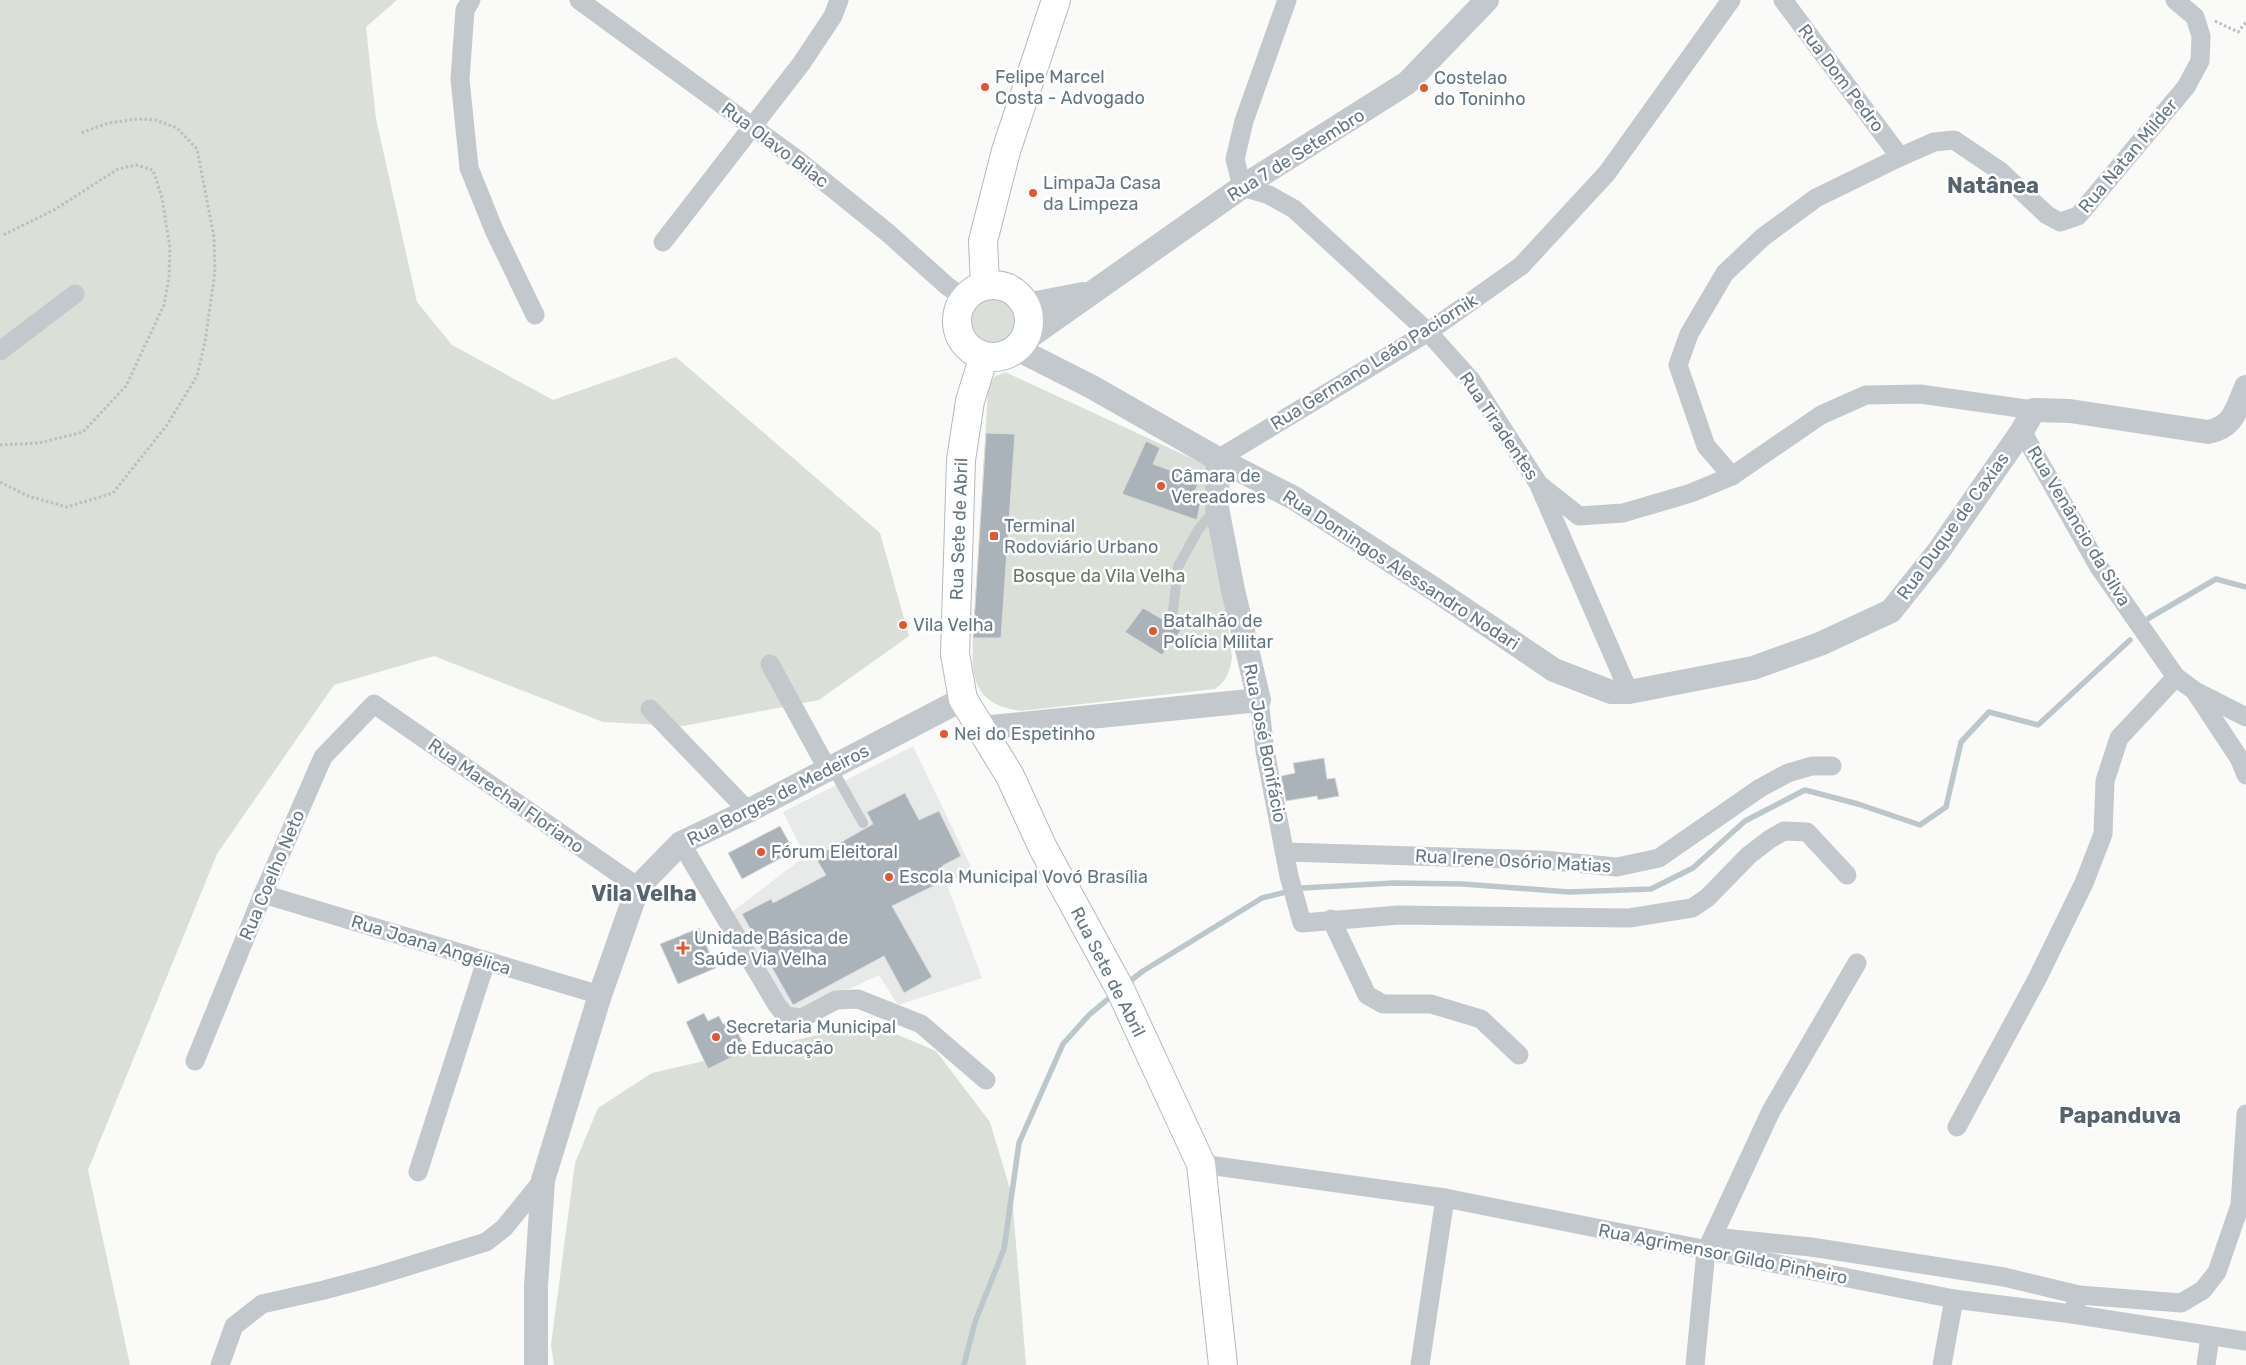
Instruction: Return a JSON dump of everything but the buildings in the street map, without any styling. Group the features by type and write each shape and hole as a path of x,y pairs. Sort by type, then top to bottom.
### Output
{"main road":[{"path":"975,292 983,241 1006,152 1056,0"},
{"path":"998,285 1010,288 1020,295 1026,305 1030,317 1029,329 1021,344 1007,355 995,358 973,352 964,344 958,333 956,321 958,309 975,292 998,285"},
{"name":"Rua Sete de Abril","path":"984,356 970,401 961,460 955,654 963,700 1010,776 1043,848 1120,989 1201,1164 1224,1365"}],"street":[{"path":"471,0 465,10 460,79 470,168 494,230 535,315"},
{"name":"Rua Olavo Bilac","path":"579,0 796,158 873,220 947,286 975,292"},
{"path":"664,242 751,125 801,64 833,16 838,0"},
{"path":"1242,187 1235,159 1244,121 1286,0"},
{"name":"Rua 7 de Setembro","path":"1021,344 1090,293 1242,187 1287,161 1407,83 1487,0"},
{"name":"Rua Germano Leão Paciornik","path":"1218,459 1428,332 1520,266 1607,173 1731,0"},
{"name":"Rua Dom Pedro","path":"1782,0 1900,157"},
{"path":"2175,0 2195,17"},
{"name":"Rua Natan Milder","path":"1732,476 1706,446 1678,365 1689,334 1725,272 1763,237 1816,198 1934,142 1954,140 2000,171 2047,215 2060,222 2078,216 2186,87 2200,61 2201,36 2195,17"},
{"name":"Rua Tiradentes","path":"1242,187 1269,196 1294,209 1428,332 1471,380 1538,484 1630,692"},
{"name":"Rua 7 de Setembro","path":"1026,305 1090,293"},
{"path":"0,351 75,294"},
{"name":"Rua Domingos Alessandro Nodari","path":"1021,344 1218,459 1294,498 1554,670 1611,692 1630,692"},
{"path":"1538,484 1579,516 1623,513 1691,494 1732,476 1821,415 1866,396 1920,394 2034,410 2070,411 2208,432 2220,430 2232,420 2246,387"},
{"name":"Rua Duque de Caxias","path":"1630,692 1753,668 1820,644 1891,611 1938,552 2022,432 2034,410"},
{"name":"Rua Venâncio da Silva","path":"2022,432 2099,567 2176,676 2195,691 2246,717"},
{"name":"Rua José Bonifácio","path":"1218,459 1217,508 1233,590 1259,700 1265,752 1286,852 1289,876 1302,923 1331,919"},
{"path":"770,664 830,769"},
{"path":"1957,1127 2037,979 2084,883 2103,834 2105,781 2119,738 2176,676"},
{"path":"2195,691 2239,758 2246,775"},
{"name":"Rua Borges de Medeiros","path":"536,1365 536,1286 543,1180 600,995 638,888 681,843 748,811 963,700"},
{"path":"981,728 1259,700"},
{"name":"Rua Marechal Floriano","path":"374,704 638,888"},
{"name":"Rua Coelho Neto","path":"195,1061 263,894 324,757 374,704"},
{"path":"650,709 748,811"},
{"name":"Rua Irene Osório Matias","path":"1286,852 1544,860 1618,867 1659,858 1760,788 1788,773 1812,766 1832,766"},
{"path":"1519,1055 1481,1019 1432,1004 1383,1004 1368,995 1331,919 1399,915 1629,918 1692,908 1707,898 1748,855 1784,831 1807,832 1847,875"},
{"path":"681,843 777,1005 786,1016 794,1019 802,1018 836,1000 858,999 921,1024 986,1080"},
{"name":"Rua Joana Angélica","path":"263,894 600,995"},
{"path":"418,1172 486,961"},
{"path":"1695,1365 1709,1244 1771,1111 1857,963"},
{"path":"1709,1244 1811,1247 2004,1277 2079,1295 2181,1303 2203,1290 2217,1272 2240,1205 2246,1114"},
{"name":"Rua Agrimensor Gildo Pinheiro","path":"1201,1164 1445,1198 1709,1244 1954,1298 2246,1341"},
{"path":"220,1365 234,1326 262,1304 376,1276 486,1242 504,1228 543,1180"},
{"path":"1420,1365 1445,1198"},
{"path":"2072,1314 2079,1295"},
{"path":"1942,1365 1954,1298"},
{"path":"2206,1365 2210,1336"}],"lane":[{"path":"1174,611 1178,567 1198,530 1217,508"},
{"path":"830,769 863,823"}],"path":[{"path":"2195,17 2221,23 2238,32 2246,22"},
{"path":"0,482 28,496 67,507 113,493 167,425 197,376 205,342 215,272 214,237 197,149 177,128 156,120 138,119 108,123 80,133"},
{"path":"0,445 39,443 83,432 126,386 164,305 169,277 170,248 162,198 153,170 136,165 118,169 54,210 3,235"}],"shaded area":[{"name":"Escola Municipal Vovó Brasília","path":"913,746 973,871 946,882 982,978 898,1005 879,975 792,1016 732,912 805,856 783,812"}],"green space":[{"path":"0,0 397,0 366,27 376,119 417,302 452,345 553,400 676,357 880,533 909,636 819,700 683,726 603,722 434,656 334,685 217,854 88,1170 130,1365 0,1365"},
{"path":"988,297 998,297 1010,304 1017,316 1017,326 1010,338 998,345 988,345 980,341 973,334 969,326 969,316 973,308 980,301"},
{"name":"Bosque da Vila Velha","path":"1005,372 1206,465 1232,657 1227,675 1215,689 1020,711 1005,708 993,702 984,696 978,687 973,666 973,638 988,390 994,377"},
{"path":"870,1023 936,1051 990,1122 1012,1196 1026,1365 554,1365 551,1345 575,1163 598,1108 652,1073"}],"waterway":[{"path":"2149,618 2216,579 2246,587"},
{"path":"1125,985 1143,971 1262,898 1302,888 1394,883 1463,884 1569,892 1651,889 1693,868 1745,821 1805,790 1858,804 1920,825 1946,807 1961,742 1989,712 2038,725 2130,640"},
{"path":"964,1365 975,1322 1004,1249 1019,1143 1063,1044 1089,1015 1114,994"}],"place":[{"name":"Felipe Marcel Costa - Advogado","path":"985,87"},
{"name":"Costelao do Toninho","path":"1424,88"},
{"name":"LimpaJa Casa da Limpeza","path":"1033,193"},
{"name":"Câmara de Vereadores","path":"1161,486"},
{"name":"Terminal Rodoviário Urbano","path":"994,536"},
{"name":"Vila Velha","path":"903,625"},
{"name":"Batalhão de Polícia Militar","path":"1153,631"},
{"name":"Nei do Espetinho","path":"944,734"},
{"name":"Fórum Eleitoral","path":"761,852"},
{"name":"Escola Municipal Vovó Brasília","path":"889,877"},
{"name":"Unidade Básica de Saúde Via Velha","path":"683,948"},
{"name":"Secretaria Municipal de Educação","path":"716,1037"}],"district":[{"name":"Natânea","path":"1993,185"},
{"name":"Vila Velha","path":"644,893"},
{"name":"Papanduva","path":"2120,1115"}]}
